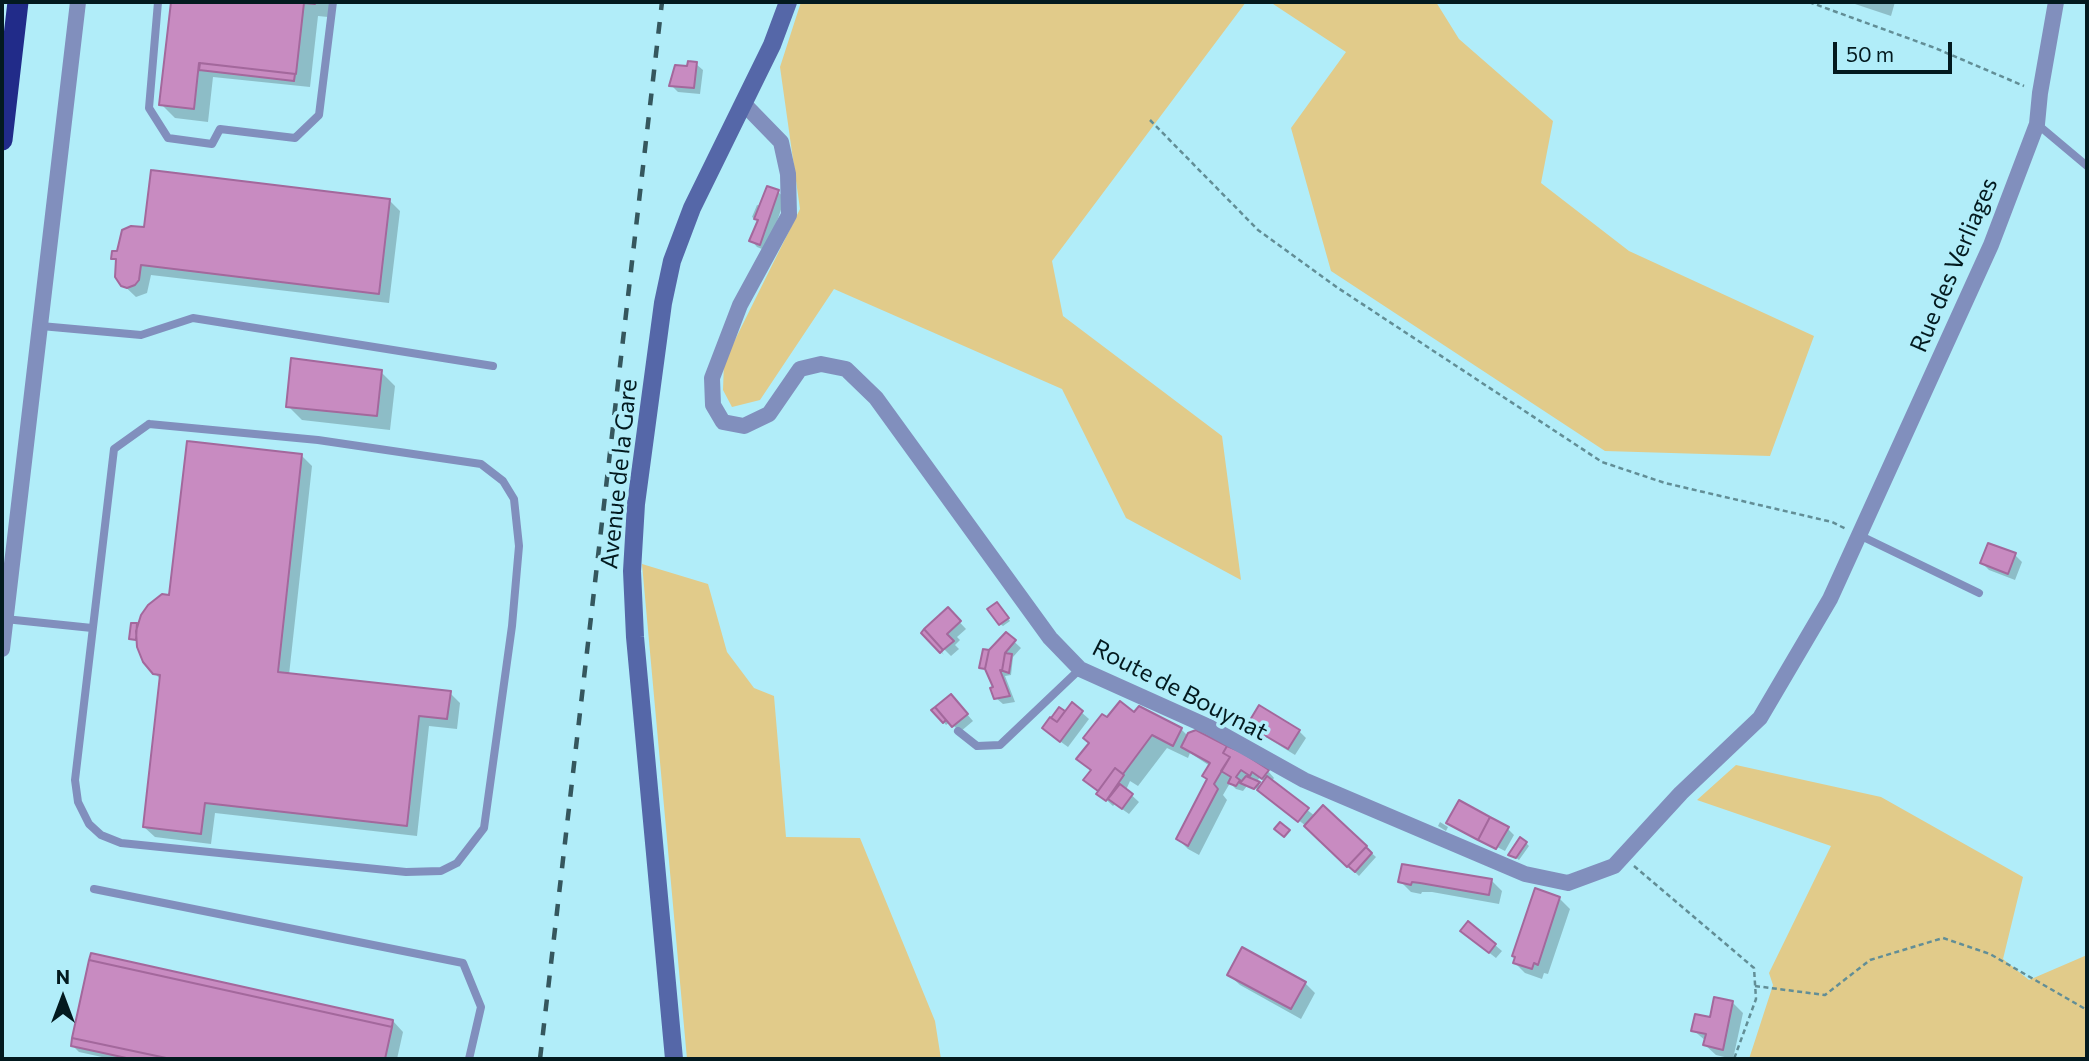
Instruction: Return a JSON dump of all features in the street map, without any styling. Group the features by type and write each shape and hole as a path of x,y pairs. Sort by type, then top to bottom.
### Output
{"highway":[{"path":"2,140 18,2"}],"street":[{"path":"2,649 78,2"},
{"name":"Avenue de la Gare","path":"674,1059 635,637 632,571 635,517 663,303 672,261 692,208 772,45 788,2"},
{"name":"Rue des Verliages","path":"1859,535 1991,245 2037,124 2056,2"},
{"name":"Route de Bouynat","path":"744,104 781,142 788,174 789,215 740,305 712,378 713,405 723,422 744,426 769,414 800,369 821,364 846,369 876,398 1050,638 1080,669 1209,727 1304,780 1525,874 1567,883 1614,866 1681,793 1760,718 1830,599 1859,535"}],"lane":[{"path":"158,2 149,108 168,138 212,144 220,129 295,138 319,115 333,2"},
{"path":"2037,124 2087,166"},
{"path":"41,326 141,335 194,318 493,366"},
{"path":"149,424 318,440 481,464 503,481 513,499 519,546 512,626 484,828 457,863 441,871 406,872 121,843 101,835 89,824 78,802 75,780 92,628 114,449 149,424"},
{"path":"1859,535 1979,593"},
{"path":"5,619 92,628"},
{"path":"958,731 978,746 1000,745 1080,669"},
{"path":"94,889 463,964 481,1007 468,1059"}],"path":[{"path":"1809,2 1934,48 2040,93"},
{"path":"1150,120 1258,230 1338,288 1602,462 1665,483 1832,522 1859,535"},
{"path":"1623,855 1754,968 1756,999 1734,1059"},
{"path":"1755,986 1825,995 1870,960 1943,938 1990,954 2087,1010"}],"shaded area":[{"path":"801,2 1246,2 1052,261 1063,316 1222,436 1241,580 1126,518 1062,389 834,289 760,400 732,407 723,390 724,362 800,209 780,67"},
{"path":"1270,2 1436,2 1459,39 1553,121 1541,183 1629,251 1814,336 1770,456 1605,451 1331,271 1291,128 1346,52"},
{"path":"642,564 708,584 727,652 754,688 774,696 786,837 860,838 935,1021 941,1059 687,1059"},
{"path":"1736,765 1881,797 2023,877 2003,959 2029,980 2087,955 2087,1059 1749,1059 1773,985 1769,973 1831,846 1697,800"}],"building":[{"path":"171,2 315,2 304,3 296,74 199,63 194,109 159,105"},
{"path":"688,61 697,62 694,88 669,86 675,65 687,66"},
{"path":"200,63 295,74 294,81 199,70"},
{"path":"151,170 390,199 379,294 141,265 139,280 135,285 127,288 121,286 115,277 116,259 111,259 112,251 117,251 122,230 131,226 144,227"},
{"path":"767,186 779,190 760,245 749,241"},
{"path":"291,358 382,370 377,416 286,407"},
{"path":"187,441 302,454 278,672 451,691 447,719 419,716 407,826 205,803 201,834 143,827 160,675 153,674 143,662 137,647 136,631 141,615 148,605 162,594 169,595"},
{"path":"1988,543 2016,553 2008,574 1980,563"},
{"path":"997,602 1009,618 999,625 987,609"},
{"path":"948,607 961,621 947,634 954,641 943,650 924,629"},
{"path":"131,623 137,623 136,640 129,639"},
{"path":"924,629 943,650 940,653 921,633"},
{"path":"1006,632 1016,640 1005,653 1002,671 1000,670 1010,696 994,699 990,688 993,687 985,669 989,650"},
{"path":"983,649 989,650 985,669 979,668"},
{"path":"1005,653 1012,654 1009,673 1002,671"},
{"path":"951,694 968,714 952,727 935,707"},
{"path":"1120,701 1134,712 1139,706 1182,728 1173,746 1152,735 1123,774 1115,768 1098,791 1083,780 1091,770 1076,759 1089,743 1083,738 1102,714 1107,717"},
{"path":"1072,702 1083,711 1060,742 1042,728 1050,717 1057,722"},
{"path":"1259,705 1300,730 1288,749 1247,725"},
{"path":"935,707 946,720 943,723 931,710"},
{"path":"1059,707 1065,711 1057,722 1051,718"},
{"path":"1196,730 1227,746 1223,753 1230,757 1214,784 1218,789 1188,846 1176,839 1207,779 1202,776 1210,763 1181,747 1188,733"},
{"path":"1227,746 1269,770 1262,779 1252,772 1250,776 1241,770 1236,777 1240,780 1236,786 1228,783 1231,777 1221,771 1230,757 1223,753"},
{"path":"1115,768 1124,775 1106,801 1096,794"},
{"path":"1246,776 1260,782 1254,789 1240,783"},
{"path":"1267,776 1309,808 1298,822 1257,790"},
{"path":"1120,784 1133,794 1122,809 1108,799"},
{"path":"1459,800 1490,817 1478,840 1446,823"},
{"path":"1323,805 1367,846 1347,867 1304,826"},
{"path":"1490,817 1509,827 1496,849 1478,840"},
{"path":"1280,822 1290,830 1284,837 1274,829"},
{"path":"1520,837 1527,842 1516,858 1508,855"},
{"path":"1366,847 1372,853 1355,872 1348,866"},
{"path":"1402,864 1492,879 1489,895 1420,883 1412,882 1411,885 1398,882"},
{"path":"1535,888 1560,897 1538,965 1534,963 1532,969 1513,963 1515,957 1512,956"},
{"path":"1468,921 1496,944 1489,953 1460,931"},
{"path":"1242,947 1306,982 1291,1009 1227,975"},
{"path":"91,953 393,1020 392,1027 89,960"},
{"path":"89,960 392,1027 385,1059 171,1059 72,1038"},
{"path":"1714,997 1733,1001 1723,1050 1703,1045 1706,1034 1691,1031 1695,1014 1710,1017"},
{"path":"72,1038 171,1059 131,1059 71,1046"}],"railway":[{"path":"540,1059 662,2"}]}
